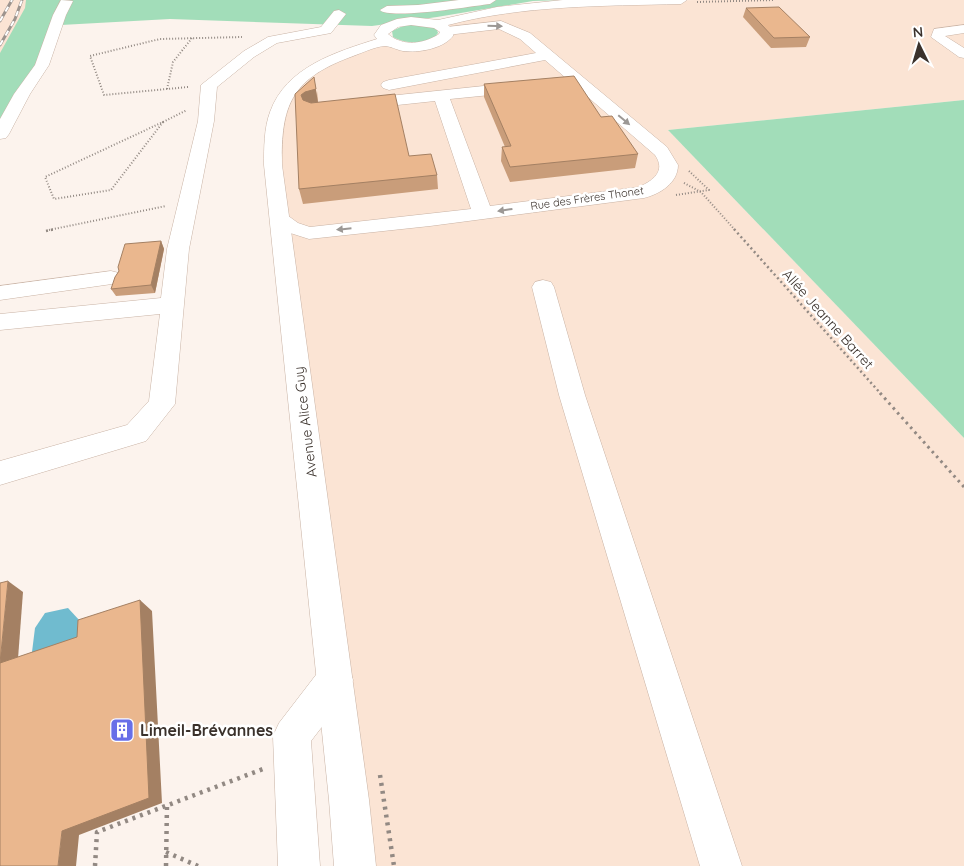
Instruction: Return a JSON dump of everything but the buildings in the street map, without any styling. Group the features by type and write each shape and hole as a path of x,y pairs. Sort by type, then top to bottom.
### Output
{"main road":[{"path":"388,10 490,0"},
{"path":"443,27 466,14 509,7 536,4 681,0"},
{"path":"0,134 23,93 42,67 52,45 54,29 62,7 68,1"},
{"path":"443,27 446,36 428,45 403,46 385,41 381,36 382,30 400,22 424,21 443,27 501,25 525,36 667,158 670,167 669,174"},
{"path":"0,474 136,433 162,404 178,249 206,121 209,93 249,54 273,40 336,25"},
{"path":"964,29 939,32 938,37 964,54"},
{"name":"Avenue Alice Guy","path":"355,866 335,680 273,165 273,135 279,109 292,89 307,74 329,61 385,41"},
{"path":"358,90 548,55"},
{"path":"342,106 533,85"},
{"path":"440,96 482,213"},
{"name":"Rue des Frères Thonet","path":"280,219 291,227 309,233 482,213 644,192 664,181 669,174"},
{"path":"0,293 112,278"},
{"path":"543,287 572,395 721,866"},
{"path":"0,322 172,305"},
{"path":"299,866 292,736 335,680"}],"path":[{"path":"697,2 774,0"},
{"path":"209,93 167,89 104,95 90,56 160,39 249,37 273,40"},
{"path":"167,89 173,62 193,38"},
{"path":"163,121 111,190 54,199 45,177 163,121 209,93"},
{"path":"670,196 709,190 689,170"},
{"name":"Allée Jeanne Barret","path":"669,174 701,192 964,487"},
{"path":"46,231 189,201"},
{"path":"95,866 96,832 269,767"},
{"path":"379,768 394,866"},
{"path":"166,866 167,804"},
{"path":"166,852 198,866"}],"shaded area":[{"path":"0,0 58,0 0,126"},
{"path":"696,0 964,0 964,100 668,130 964,438 964,866 356,866 287,245 279,109 298,83 329,61 376,44 428,45 446,36 438,24 536,4"}],"green space":[{"path":"26,0 562,0 533,1 372,26 170,19 61,25 0,126 0,53 25,8"},
{"path":"407,24 429,25 437,30 438,33 423,42 404,41 393,37 392,31"},
{"path":"964,100 964,438 668,130"}],"water":[{"path":"68,608 80,621 79,651 30,668 35,628 45,613"}],"railway":[{"path":"0,21 12,0"},
{"path":"0,45 15,19 22,0"}],"place":[{"name":"Limeil-Brévannes","path":"122,730"}]}
